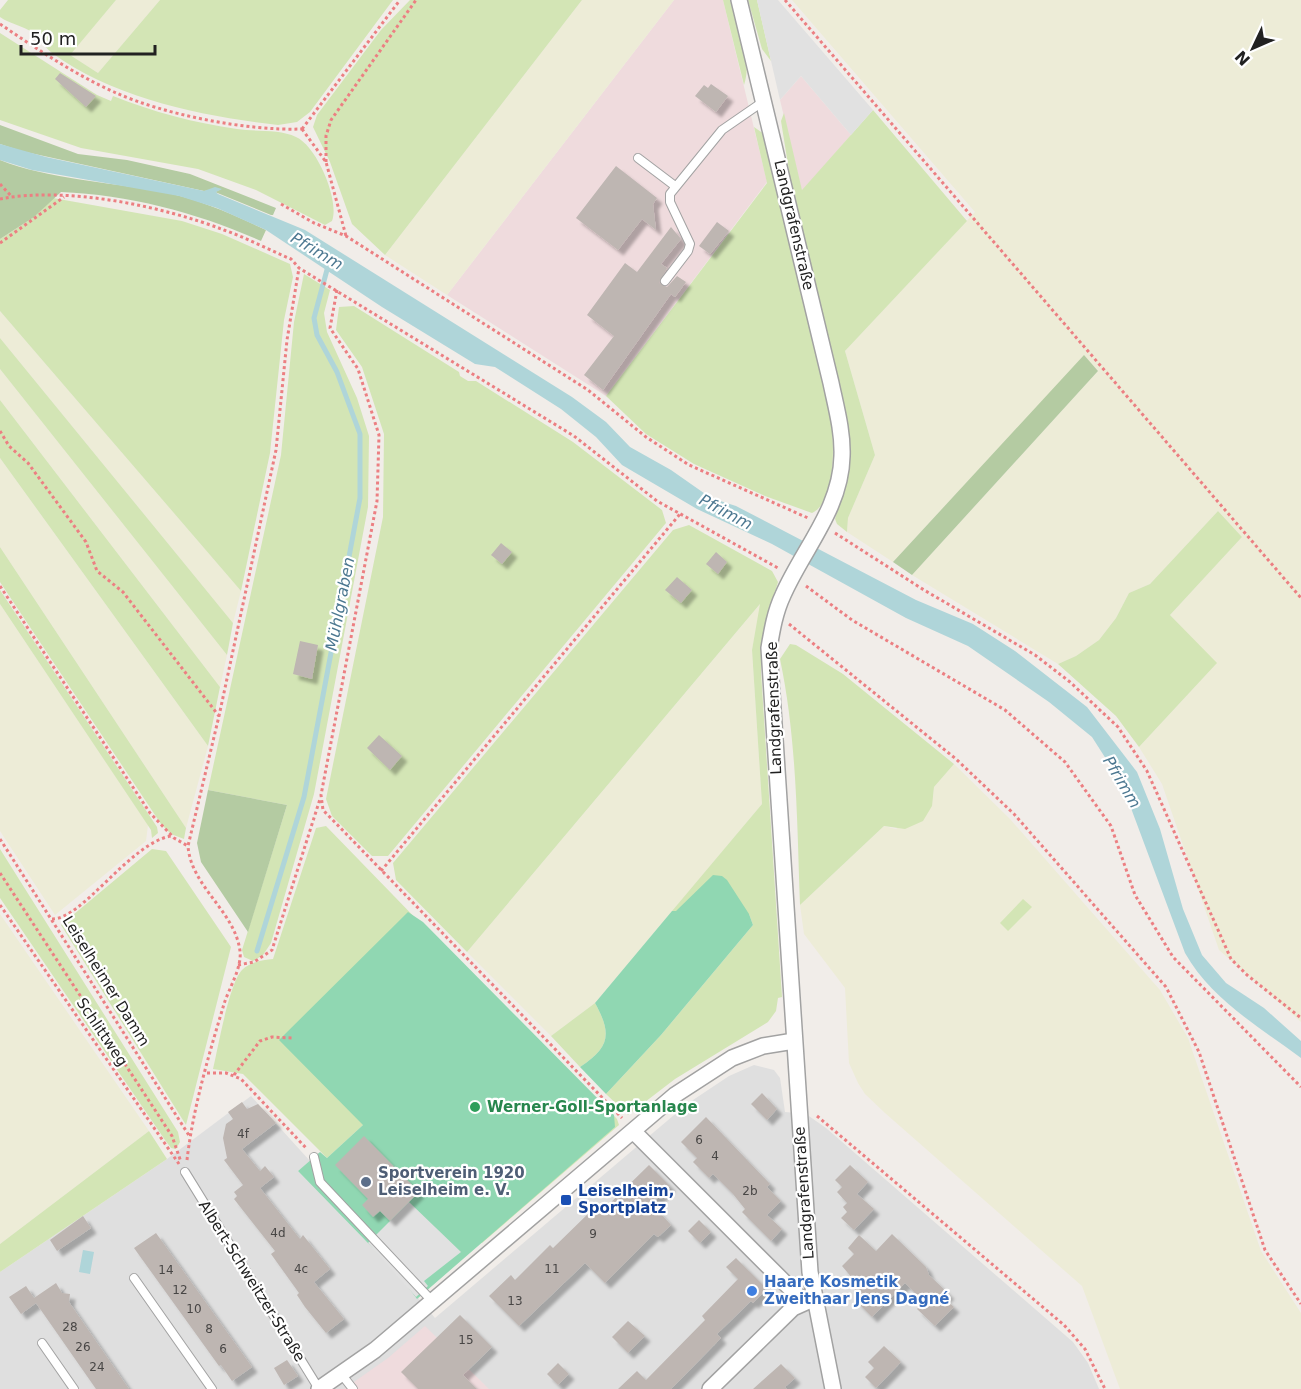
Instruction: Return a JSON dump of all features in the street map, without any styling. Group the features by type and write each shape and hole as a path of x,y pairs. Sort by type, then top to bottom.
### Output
{"street":[{"name":"Landgrafenstraße","path":"739,0 766,100 838,416 842,457 841,472 820,529 794,573 775,613 769,648 799,1113 808,1300 833,1389"},
{"name":"Albert-Schweitzer-Straße","path":"319,1389 342,1375 433,1302 675,1095 732,1058 763,1046 794,1041"},
{"path":"633,1131 808,1300 778,1322 710,1389"}],"lane":[{"path":"665,281 688,251 690,244 670,202 675,186 722,130 766,100"},
{"path":"638,158 675,186"},
{"path":"314,1157 320,1182 433,1302"},
{"name":"Albert-Schweitzer-Straße","path":"185,1172 319,1389"},
{"path":"134,1278 212,1389"},
{"path":"42,1343 74,1389"},
{"path":"342,1375 353,1389"}],"path":[{"path":"302,129 400,0"},
{"path":"346,236 326,162 326,136 331,120 416,0"},
{"path":"785,0 1301,598"},
{"path":"0,24 90,80 138,102 228,123 281,130 302,129"},
{"path":"302,129 326,162"},
{"path":"0,184 12,197"},
{"path":"0,243 64,197"},
{"path":"0,199 64,197 121,204 183,216 225,230 291,260 299,268 482,382 517,399 573,436 637,487 680,514 794,573 852,620 1005,710 1065,762 1111,826 1135,895 1173,957 1301,1087"},
{"path":"281,204 314,223 346,236 588,390 646,437 689,465 820,529 1035,655 1070,682 1118,727 1156,792 1231,959 1247,975 1301,1018"},
{"path":"185,1172 190,1137 206,1073 240,955 238,942 231,926 192,868 188,846 219,716 276,450 287,340 299,268"},
{"path":"238,964 254,962 272,950 321,795 377,501 379,435 358,369 330,328 337,290"},
{"path":"0,431 9,446 28,463 86,542 97,570 123,592 219,716"},
{"path":"381,871 680,514"},
{"path":"0,586 150,813 171,836 188,846"},
{"path":"775,613 956,759 1014,814 1166,987 1199,1052 1265,1250 1301,1304"},
{"path":"321,795 327,817 633,1131"},
{"path":"52,919 59,919 71,911 146,846 171,836"},
{"name":"Leiselheimer Damm","path":"0,838 190,1137"},
{"path":"0,873 172,1136 185,1172"},
{"name":"Schlittweg","path":"0,905 163,1144 185,1172"},
{"path":"234,1075 260,1041 272,1037 292,1038"},
{"path":"206,1073 234,1075 248,1086 314,1157"},
{"path":"799,1113 811,1114 826,1122 1064,1325 1085,1349 1104,1389"}],"shaded area":[{"path":"674,0 723,0 767,182 606,396 447,295"},
{"path":"757,0 778,0 873,110 851,135 801,76 780,100"},
{"path":"801,76 851,135 802,191 780,100"},
{"path":"754,1065 774,1070 780,1078 785,1112 806,1114 826,1128 1073,1342 1088,1363 1099,1389 0,1389 0,1272 167,1159 251,1096 310,1161 298,1171 398,1274 435,1318 687,1104 729,1076"},
{"path":"409,1202 461,1252 424,1281 428,1286 416,1297 368,1243"},
{"path":"425,1326 489,1389 344,1389 388,1358"}],"green space":[{"path":"8,0 116,0 70,55 98,73 160,0 393,0 310,112 297,122 278,125 219,116 160,103 103,82 52,53 29,31 0,17 0,10"},
{"path":"116,0 160,0 98,73 69,55"},
{"path":"410,0 582,0 385,255 352,224 330,162 313,127 317,115 381,30"},
{"path":"582,0 674,0 447,295 385,255"},
{"path":"723,0 730,0 743,42 747,64 744,85"},
{"path":"748,0 757,0 771,61 762,49"},
{"path":"792,0 1301,0 1301,1022 1219,950 1162,784 1139,747 1216,664 1170,615 1242,537 1218,511 1150,584 1129,593 1116,618 1099,640 1076,656 1058,664 912,575 1098,371 1084,356 893,562 847,532 848,518 875,455 845,351 975,212"},
{"path":"0,33 97,95 111,101 113,96 159,112 206,124 290,134 296,137 312,151 325,175 333,201 332,221 325,225 256,190 198,169 81,148 0,120"},
{"path":"873,110 967,221 845,351 875,455 848,518 847,532 837,524 835,519 850,468 850,441 846,412 790,177 781,121 784,113 802,190"},
{"path":"0,125 78,154 127,160 190,174 276,208 271,215 215,192 221,189 204,191 21,151 0,144"},
{"path":"754,127 764,134 831,418 833,455 830,484 820,507 812,513 765,496 694,464 646,434 606,396 767,183"},
{"path":"0,160 58,176 172,194 214,207 266,230 261,241 213,222 163,207 112,197 61,192 34,217 0,239"},
{"path":"53,198 182,221 222,234 290,264 293,277 284,320 270,453 241,591 0,311 0,239 34,217"},
{"path":"304,274 330,290 324,313 327,332 357,398 369,436 368,507 314,794 271,943 263,955 253,961 244,957 242,950 287,805 208,790 281,455 294,322"},
{"path":"354,306 459,372 460,376 468,381 476,381 573,442 662,510 666,523 388,856 372,856 332,816 326,799 383,517 384,434 362,367 336,330 339,307"},
{"path":"0,311 241,591 233,623 0,338"},
{"path":"0,338 233,623 227,655 0,369"},
{"path":"1084,355 1098,371 912,575 893,562"},
{"path":"0,369 227,655 220,687 0,400"},
{"path":"0,400 220,687 208,746 0,458"},
{"path":"0,458 208,746 186,828 0,547"},
{"path":"1218,511 1242,537 1170,615 1217,663 1139,747 1116,716 1058,664 1076,656 1099,640 1116,618 1129,593 1150,584"},
{"path":"689,525 772,571 778,582 764,628 761,672 782,997 778,998 776,1011 768,1022 675,1079 628,1115 606,1094 661,1035 753,925 749,914 672,911 762,804 752,650 760,604 467,952 396,880 393,863 673,530"},
{"path":"0,547 186,828 184,839 171,834 161,824 0,582"},
{"path":"0,590 157,827 158,833 152,838 151,830 0,604"},
{"path":"761,603 752,650 762,804 595,1003 551,1036 467,952"},
{"path":"0,604 148,825 146,841 55,915 0,831"},
{"path":"790,644 796,645 843,674 954,764 934,787 932,806 923,821 905,829 884,826 800,905 793,751 780,659"},
{"path":"954,764 1010,819 1160,990 1188,1038 1261,1251 1301,1313 1301,1389 1120,1389 1082,1286 885,1113 865,1094 858,1083 849,1063 845,988 804,934 800,905 884,826 896,829 933,797 934,787"},
{"path":"208,790 287,805 248,932 201,862 197,843"},
{"name":"Werner-Goll-Sportanlage","path":"326,826 594,1102 598,1099 617,1119 619,1125 482,1243 363,1125 327,1158 243,1074 213,1069 228,1002 237,977 249,965 273,959 316,828"},
{"path":"0,849 178,1132 180,1142 176,1149 171,1148 165,1140 0,898"},
{"path":"152,849 166,851 231,947 186,1125 61,925"},
{"path":"713,875 722,876 727,880 749,914 753,925 661,1035 606,1094 580,1067 597,1053 605,1039 604,1023 595,1003 672,911 676,911"},
{"path":"1023,899 1032,907 1008,931 1000,923"},
{"name":"Werner-Goll-Sportanlage","path":"408,912 423,922 614,1115 615,1127 417,1299 398,1274 298,1171 320,1152 327,1158 363,1125 279,1040"},
{"path":"0,914 149,1131 0,1244"},
{"path":"595,1003 604,1023 605,1039 597,1053 580,1067 551,1036"},
{"path":"149,1131 167,1159 0,1272 0,1244"}],"water":[{"name":"Pfrimm","path":"0,144 46,157 204,191 215,187 222,189 216,192 218,194 305,230 572,397 606,422 630,447 671,470 711,498 736,506 916,600 973,624 1015,651 1087,707 1137,772 1160,829 1183,909 1202,955 1226,983 1264,1008 1301,1041 1301,1058 1237,1011 1208,984 1196,969 1185,953 1122,784 1092,737 1049,702 968,646 906,618 772,544 697,509 622,465 596,437 561,409 495,367 475,364 382,307 266,230 217,208 179,196 32,170 0,160"},
{"path":"83,1250 94,1252 90,1274 79,1272"}],"building":[{"path":"60,73 96,96 86,107 55,79"},
{"path":"711,84 728,96 716,112 695,96 704,85 708,88"},
{"path":"616,166 657,198 653,204 656,230 642,219 618,250 576,218"},
{"path":"717,222 729,231 710,254 699,246"},
{"path":"671,227 681,239 661,264 667,268 659,283 667,287 677,276 686,282 675,297 671,294 603,390 584,375 614,336 587,315 625,263 637,272"},
{"path":"501,543 512,552 502,564 491,555"},
{"path":"716,552 727,562 718,574 706,564"},
{"path":"677,577 692,590 681,603 665,590"},
{"path":"300,641 318,645 312,679 293,674"},
{"path":"379,735 402,756 390,770 367,748"},
{"path":"762,1093 777,1109 767,1120 751,1104"},
{"path":"242,1102 247,1109 258,1104 276,1123 242,1149 260,1171 265,1166 274,1177 260,1188 300,1239 303,1235 330,1269 314,1282 344,1319 326,1333 305,1307 297,1295 299,1293 271,1254 275,1251 234,1199 237,1196 234,1192 243,1185 224,1160 227,1158 223,1138 226,1124 233,1119 228,1112"},
{"path":"706,1117 770,1184 767,1187 781,1201 767,1215 782,1229 771,1241 742,1212 745,1209 733,1194 713,1174 709,1178 693,1162 697,1158 681,1142"},
{"name":"Sportverein 1920 Leiselheim e. V.","path":"364,1136 419,1192 390,1221 380,1211 373,1217 362,1205 368,1199 335,1165"},
{"path":"649,1165 670,1186 652,1204 671,1225 658,1237 654,1234 605,1283 585,1263 519,1326 489,1296 511,1275 515,1280 550,1245 553,1248 593,1209 599,1214"},
{"path":"850,1165 868,1182 857,1194 874,1209 854,1230 841,1218 847,1212 843,1207 847,1203 837,1192 842,1187 835,1180"},
{"path":"83,1216 91,1228 57,1251 50,1240"},
{"path":"699,1220 711,1232 700,1243 688,1231"},
{"path":"156,1233 252,1367 232,1381 134,1248"},
{"path":"892,1234 926,1267 929,1275 949,1294 944,1298 954,1307 935,1326 917,1309 924,1302 905,1283 872,1317 856,1301 861,1295 855,1290 859,1286 842,1266 854,1254 848,1248 859,1235 876,1251"},
{"path":"736,1258 765,1287 763,1289 765,1291 753,1303 751,1301 717,1334 721,1338 671,1389 618,1389 637,1371 646,1380 705,1320 702,1316 738,1279 726,1267"},
{"path":"56,1283 62,1293 70,1294 69,1302 129,1389 96,1389 36,1303 21,1314 9,1297 26,1286 34,1298"},
{"path":"460,1315 492,1347 463,1375 477,1389 418,1389 401,1372"},
{"path":"628,1321 645,1336 628,1353 612,1337"},
{"path":"884,1346 901,1362 876,1388 865,1377 874,1368 868,1362"},
{"path":"287,1360 298,1376 284,1385 274,1368"},
{"path":"558,1363 569,1374 558,1385 547,1374"},
{"path":"781,1364 795,1378 785,1387 787,1389 753,1389"}],"waterway":[{"name":"Mühlgraben","path":"257,951 304,797 360,498 360,434 337,372 317,335 314,318 328,266"}],"place":[{"name":"Werner-Goll-Sportanlage","path":"475,1107"},
{"name":"Sportverein 1920 Leiselheim e. V.","path":"366,1182"},
{"name":"Leiselheim, Sportplatz","path":"566,1200"},
{"name":"Haare Kosmetik Zweithaar Jens Dagné","path":"752,1291"}]}
